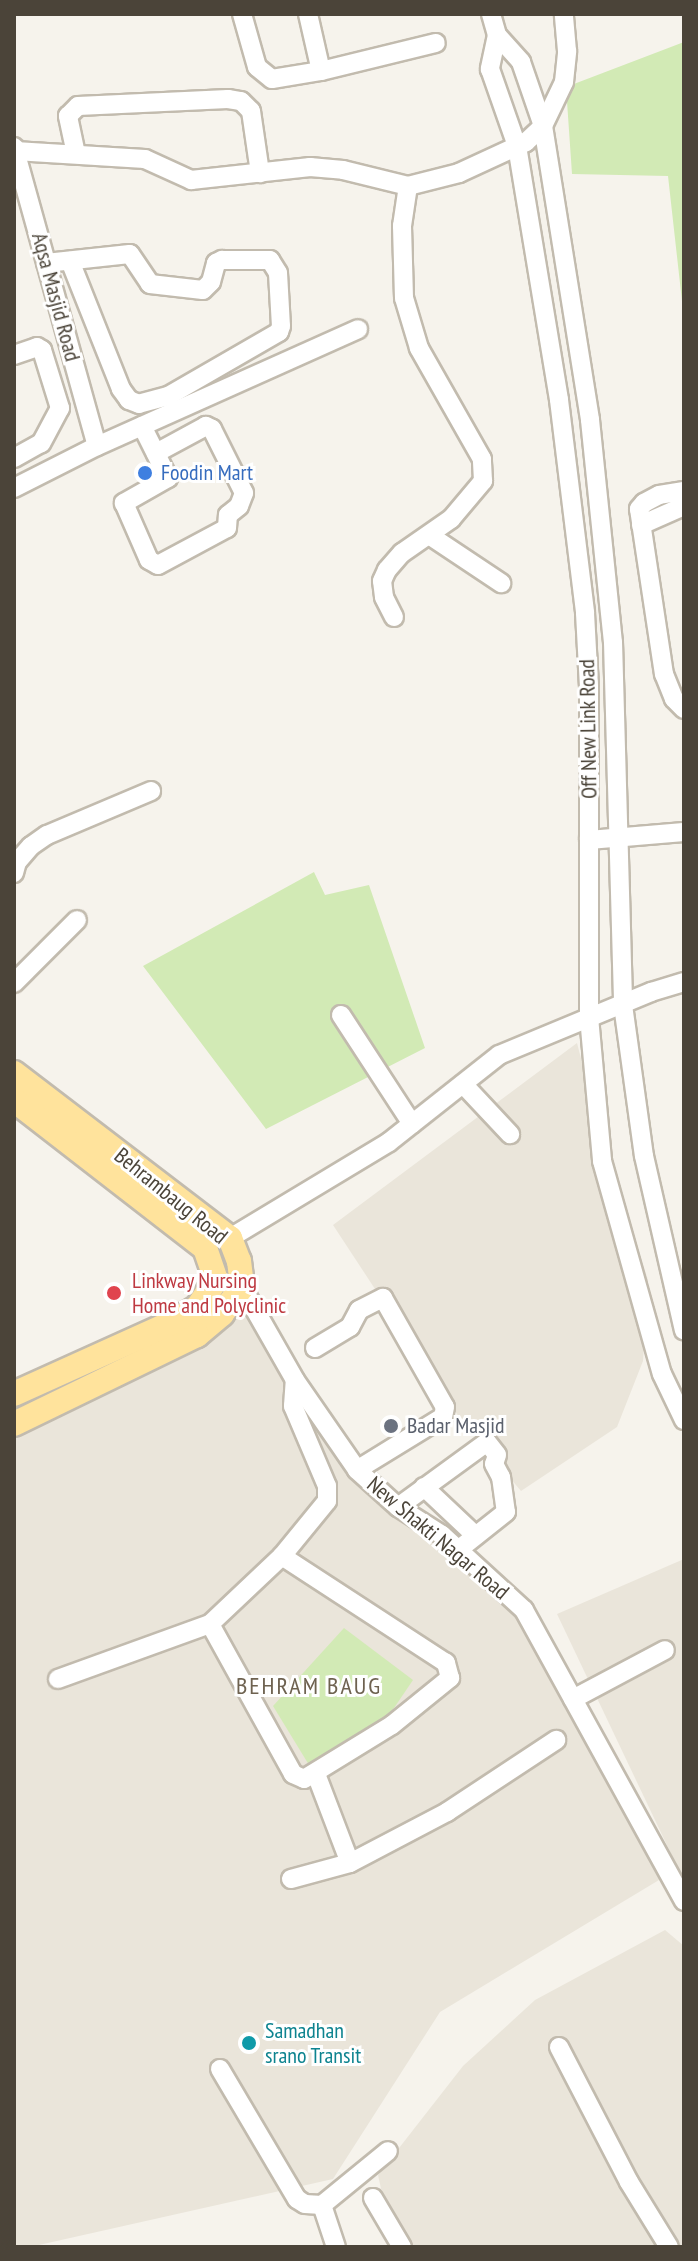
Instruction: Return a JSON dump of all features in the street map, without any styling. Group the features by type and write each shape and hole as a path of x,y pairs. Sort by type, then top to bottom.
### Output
{"main road":[{"name":"Behrambaug Road","path":"14,1073 230,1238 239,1261 242,1287"},
{"name":"Behrambaug Road","path":"14,1100 205,1248 216,1280 198,1307 171,1323 14,1394"},
{"path":"14,1424 197,1335 222,1314 242,1287"}],"street":[{"path":"242,14 261,73 281,79 436,43"},
{"path":"308,14 321,71"},
{"name":"Off New Link Road","path":"491,14 497,35 521,62 543,126 601,509 613,642 623,1005 644,1156 684,1330"},
{"path":"15,149 145,159 191,180 310,167 343,170 408,186 459,173 517,146 543,126 564,82 567,51 564,14"},
{"name":"Off New Link Road","path":"497,35 490,69 517,146 559,400 585,613 589,1017 602,1161 662,1374 684,1420"},
{"path":"76,154 68,116 78,106 228,99 241,101 251,111 260,173"},
{"name":"Aqsa Masjid Road","path":"15,149 20,188 46,263 97,446"},
{"path":"394,617 384,597 382,581 402,553 451,519 483,481 482,459 419,348 404,298 402,226 408,186"},
{"path":"46,263 130,254 150,284 203,290 211,282 216,263 222,260 270,260 278,273 279,332 168,396 139,404 129,400 121,389 70,261"},
{"path":"14,488 97,446 358,329"},
{"path":"14,355 37,347 46,356 60,408 41,443 14,458"},
{"path":"46,356 70,349"},
{"path":"194,381 203,399"},
{"path":"142,426 168,478 124,503 149,560 158,565 227,528 228,515 239,506 244,493 212,429 206,426 156,453"},
{"path":"684,491 644,503 639,509 664,674 674,699 684,709"},
{"path":"641,525 684,506"},
{"path":"429,535 501,583"},
{"path":"14,873 24,854 47,835 151,791"},
{"path":"589,840 684,832"},
{"path":"14,983 77,920"},
{"path":"230,1238 389,1142 499,1055 684,982"},
{"path":"341,1015 412,1124"},
{"path":"463,1084 510,1134"},
{"path":"216,1280 242,1287"},
{"name":"New Shakti Nagar Road","path":"242,1287 295,1380 357,1470 398,1507 458,1550 524,1610 684,1901"},
{"path":"315,1348 350,1327 359,1310 383,1298 445,1407 443,1417 357,1470"},
{"path":"58,1679 210,1624 282,1556 327,1501 328,1493 293,1406 295,1380"},
{"path":"398,1507 487,1442 497,1455 494,1464 501,1477 506,1512 458,1550"},
{"path":"424,1487 476,1536"},
{"path":"210,1624 293,1774 304,1779 392,1725 450,1678 446,1663 282,1556"},
{"path":"573,1699 665,1650"},
{"path":"291,1879 350,1863 447,1812 556,1740"},
{"path":"316,1774 350,1863"},
{"path":"559,2047 629,2182 669,2247"},
{"path":"220,2069 297,2199 305,2204 322,2205 388,2151"},
{"path":"373,2198 402,2247"},
{"path":"322,2205 336,2247"}],"shaded area":[{"path":"577,1043 596,1117 648,1280 643,1361 617,1427 521,1491 459,1417 333,1225"},
{"path":"242,1287 353,1482 524,1610 669,1874 440,2012 333,2179 30,2247 14,2247 14,1424 196,1335"},
{"path":"684,1559 684,1881 557,1614"},
{"path":"665,1930 684,1946 684,2247 394,2247 378,2175 463,2066 535,2000"}],"green space":[{"path":"684,42 684,319 668,176 572,174 566,87"},
{"path":"314,872 325,895 369,885 425,1048 266,1129 143,966"},
{"path":"344,1628 413,1680 394,1708 359,1742 315,1765 309,1765 273,1706"}],"place":[{"name":"Foodin Mart","path":"145,473"},
{"name":"Linkway Nursing Home and Polyclinic","path":"114,1293"},
{"name":"Badar Masjid","path":"391,1426"},
{"name":"Samadhan srano Transit","path":"249,2043"}],"district":[{"name":"BEHRAM BAUG","path":"309,1686"}]}
